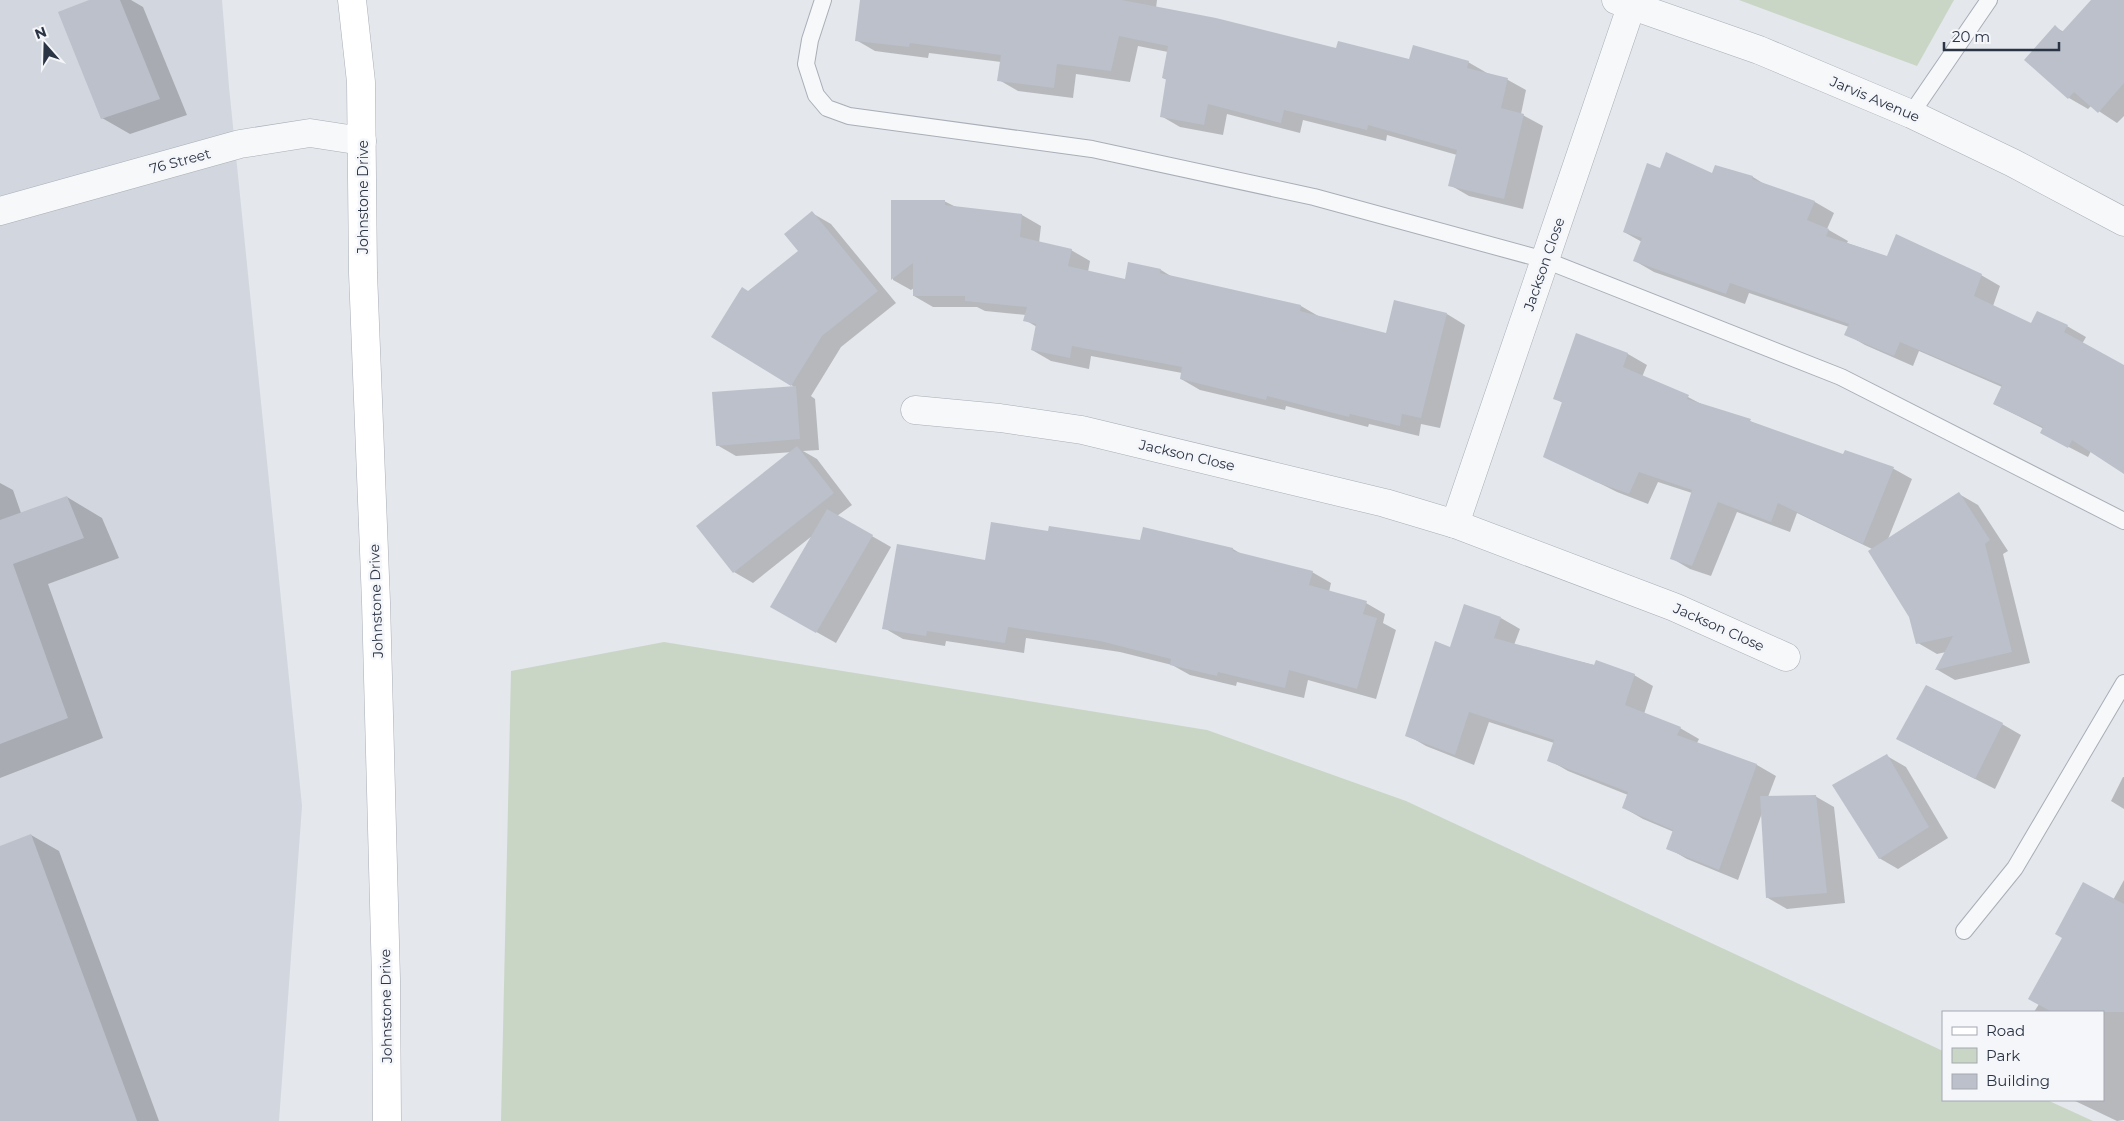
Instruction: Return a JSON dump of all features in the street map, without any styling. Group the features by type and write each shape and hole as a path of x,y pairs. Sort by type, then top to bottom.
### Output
{"main road":[{"name":"Johnstone Drive","path":"352,0 362,82 364,273 376,602 386,979 387,1121"},
{"name":"Johnstone Drive","path":"362,82 372,0"}],"street":[{"name":"Jackson Close","path":"1455,524 1545,260 1624,2"},
{"name":"Jarvis Avenue","path":"1624,2 1759,50 1911,114 2121,216"},
{"name":"76 Street","path":"0,211 240,144 310,133 362,141"},
{"name":"Jackson Close","path":"915,410 1000,418 1082,430 1312,484 1455,524 1674,607 1786,657"}],"lane":[{"path":"823,0 810,40 806,64 816,95 827,108 849,116 1092,149 1314,197 1545,260 1841,377 2124,521"},
{"path":"1911,114 1989,0"},
{"path":"1964,931 2015,868 2124,683"}],"shaded area":[{"path":"0,0 222,0 229,87 302,806 279,1121 0,1121"}],"green space":[{"path":"1739,0 1954,0 1917,66"},
{"path":"664,642 1207,730 1406,801 1942,1051 1942,1101 2049,1101 2093,1121 501,1121 511,671"}],"building":[{"path":"89,0 120,0 160,99 101,119 58,12"},
{"path":"860,0 1122,0 1216,18 1336,48 1338,41 1409,59 1413,45 1469,61 1467,68 1508,78 1501,108 1524,114 1504,199 1448,186 1457,150 1368,125 1367,130 1284,110 1281,123 1208,104 1204,125 1160,117 1166,79 1162,78 1168,46 1119,36 1111,71 1057,64 1054,88 997,81 1001,55 910,43 909,47 855,41"},
{"path":"2091,0 2124,0 2124,83 2098,113 2074,92 2068,99 2024,60 2055,25 2062,32"},
{"path":"1666,152 1712,173 1715,165 1753,176 1752,179 1815,201 1807,220 1829,229 1826,236 1887,256 1896,234 1982,274 1974,296 2031,323 2037,311 2068,325 2064,332 2124,365 2124,474 2072,440 2068,448 2040,433 2043,427 1993,404 2002,385 1900,342 1894,356 1844,335 1849,324 1730,283 1726,294 1633,261 1642,238 1623,232 1647,163 1660,168"},
{"path":"891,200 945,200 945,205 1022,214 1020,237 1072,249 1068,266 1125,279 1128,262 1161,269 1160,273 1301,305 1300,311 1386,333 1394,300 1447,313 1421,418 1402,414 1400,426 1350,414 1349,417 1267,396 1266,400 1180,379 1182,367 1072,346 1070,358 1031,350 1036,324 1023,321 1027,307 965,301 965,296 913,296 913,263 891,280"},
{"path":"812,211 878,291 822,336 791,386 711,337 742,287 748,291 798,251 784,234"},
{"path":"1576,333 1628,353 1623,367 1689,395 1687,399 1751,419 1750,421 1843,454 1845,450 1894,467 1863,544 1778,503 1771,522 1718,502 1692,566 1670,559 1692,490 1639,472 1629,494 1596,482 1543,457 1562,402 1553,399"},
{"path":"796,386 800,439 716,446 712,392"},
{"path":"797,446 834,493 733,573 696,526"},
{"path":"1959,492 1990,540 1985,544 2012,652 1935,670 1953,636 1916,644 1909,617 1868,551"},
{"path":"67,496 84,538 13,564 68,718 0,744 0,520"},
{"path":"827,509 873,535 816,633 770,607"},
{"path":"991,522 1048,531 1049,526 1140,540 1143,527 1233,548 1233,551 1313,571 1309,585 1367,601 1363,614 1377,618 1357,689 1289,670 1285,688 1218,672 1217,676 1170,665 1171,659 1100,641 1008,627 1005,643 927,631 926,636 882,629 897,544 985,560"},
{"path":"1464,604 1501,617 1494,638 1594,665 1596,660 1635,674 1625,705 1681,727 1677,735 1757,764 1719,870 1666,849 1673,830 1622,808 1628,792 1547,761 1554,740 1469,712 1455,755 1405,736 1435,641 1450,647"},
{"path":"1926,685 2003,723 1975,779 1896,739"},
{"path":"1887,754 1929,827 1879,859 1832,785"},
{"path":"1816,795 1827,893 1766,898 1760,796"},
{"path":"31,834 137,1121 0,1121 0,846"},
{"path":"2083,882 2124,904 2124,1012 2050,1011 2028,999 2062,938 2055,934"}]}
